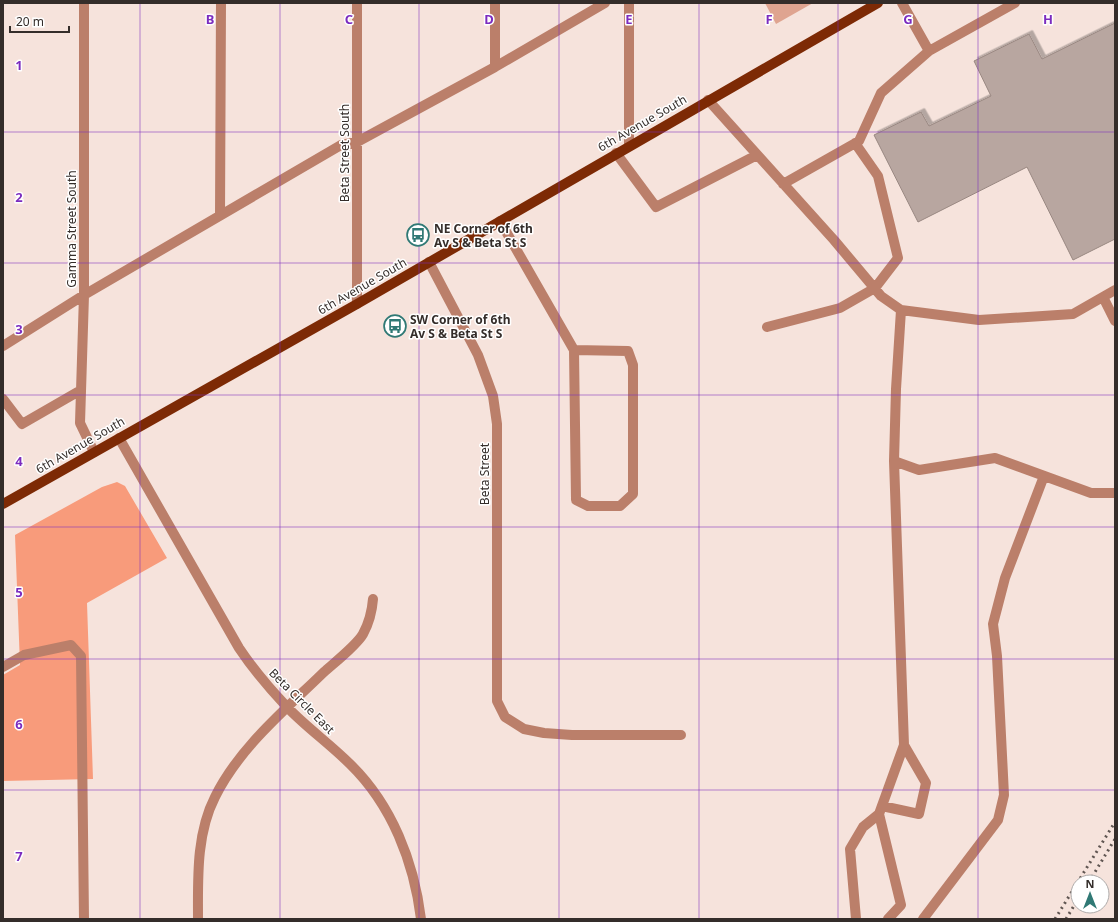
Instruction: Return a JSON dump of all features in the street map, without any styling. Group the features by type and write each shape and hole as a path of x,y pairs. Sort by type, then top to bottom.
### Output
{"main road":[{"name":"6th Avenue South","path":"3,504 357,304 629,145 878,3"}],"street":[{"name":"Gamma Street South","path":"84,3 84,295 80,423 94,452"},
{"path":"220,215 221,3"},
{"name":"Beta Street South","path":"357,3 357,304"},
{"path":"495,3 495,67"},
{"path":"3,346 84,295 341,145 357,142 495,67 605,3"},
{"path":"629,3 629,145"},
{"path":"902,3 929,51"},
{"path":"783,184 859,140 881,93 929,51 1015,3"},
{"path":"708,100 881,296 901,310 979,320 1073,314 1115,290"},
{"path":"767,328 840,308 875,288 898,258 878,176 855,143"},
{"path":"616,153 656,207 756,155"},
{"path":"500,221 574,350 576,500 588,506 620,506 633,494 633,365 628,351 574,350"},
{"name":"Beta Street","path":"430,262 478,355 493,396 497,424 497,701 505,717 524,729 544,733 572,735 681,735"},
{"path":"1103,297 1115,320"},
{"path":"856,919 850,849 863,827 880,810 904,745 894,461 896,390 901,310"},
{"path":"3,399 22,424 81,390"},
{"name":"Beta Circle East","path":"119,438 239,648 255,672 287,708 350,764 371,788 389,816 403,845 414,878 421,919"},
{"path":"894,461 919,470 995,458 1091,493 1115,493"},
{"path":"923,919 998,820 1004,795 997,656 993,624 1005,578 1044,476"},
{"path":"198,919 200,850 206,820 215,796 247,750 287,708 362,636 371,618 373,599"},
{"path":"3,667 24,654 71,645 81,656 84,919"},
{"path":"880,810 919,814 926,783 904,745"},
{"path":"880,810 901,905 888,919"}],"shaded area":[{"path":"765,3 813,3 776,24"},
{"path":"117,482 125,486 167,558 87,603 93,779 3,781 3,675 20,665 15,535 102,487"}],"building":[{"path":"1115,23 1115,239 1073,260 1027,167 918,222 874,135 921,112 929,126 991,96 974,61 1029,34 1042,59"}],"railway":[{"path":"1055,919 1115,822"},
{"path":"1094,874 1115,839"},
{"path":"1066,919 1070,912"}],"place":[{"name":"NE Corner of 6th Av S & Beta St S","path":"418,235"},
{"name":"SW Corner of 6th Av S & Beta St S","path":"395,326"}]}
